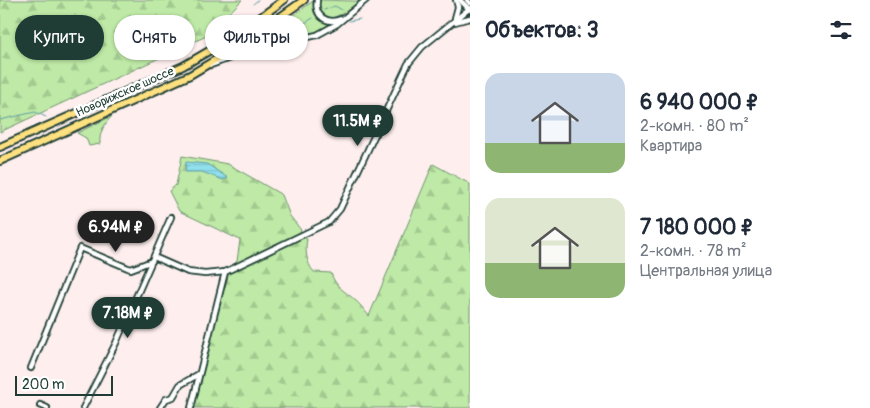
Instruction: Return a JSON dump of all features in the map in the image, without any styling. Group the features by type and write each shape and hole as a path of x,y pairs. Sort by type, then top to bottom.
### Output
{"highway":[{"name":"Новорижское шоссе","path":"0,147 183,66 216,48 283,0"},
{"name":"Новорижское шоссе","path":"0,161 203,68 242,44 304,0"}],"street":[{"path":"317,0 317,12 324,19 334,21 347,15"},
{"path":"203,68 251,50 317,35 337,24 366,0"},
{"path":"451,23 458,11 456,0"},
{"path":"31,368 80,248 131,269 153,259 197,274 225,272 322,227 335,217 352,186 404,71 416,54 470,9 460,0"},
{"path":"467,0 470,3"},
{"path":"451,23 470,18"},
{"path":"83,408 116,343 171,217"},
{"path":"191,408 225,272"},
{"path":"160,408 166,399 173,397 180,385 199,374"},
{"path":"40,405 48,408"}],"green space":[{"path":"0,0 242,0 228,15 205,15 205,37 195,41 195,15 114,15 114,60 155,60 0,132"},
{"path":"320,0 360,0 344,13 332,18 325,16 321,12 319,7"},
{"path":"313,1 314,11 318,19 332,24 308,36 308,15 294,15"},
{"path":"112,116 100,136 100,144 89,146 86,138 77,133"},
{"path":"182,156 228,164 282,195 290,216 301,230 298,234 307,239 307,256 311,268 314,272 331,273 338,285 369,316 433,164 470,184 470,408 194,408 228,272 237,261 240,240 179,211 169,191 176,185"}],"water":[{"path":"186,162 207,164 228,178 223,180 202,172 185,172"}],"waterway":[{"path":"253,4 258,0"},
{"path":"324,10 335,6 342,10"},
{"path":"308,21 313,18"},
{"path":"349,21 360,19"},
{"path":"0,120 35,112 46,117"}]}
